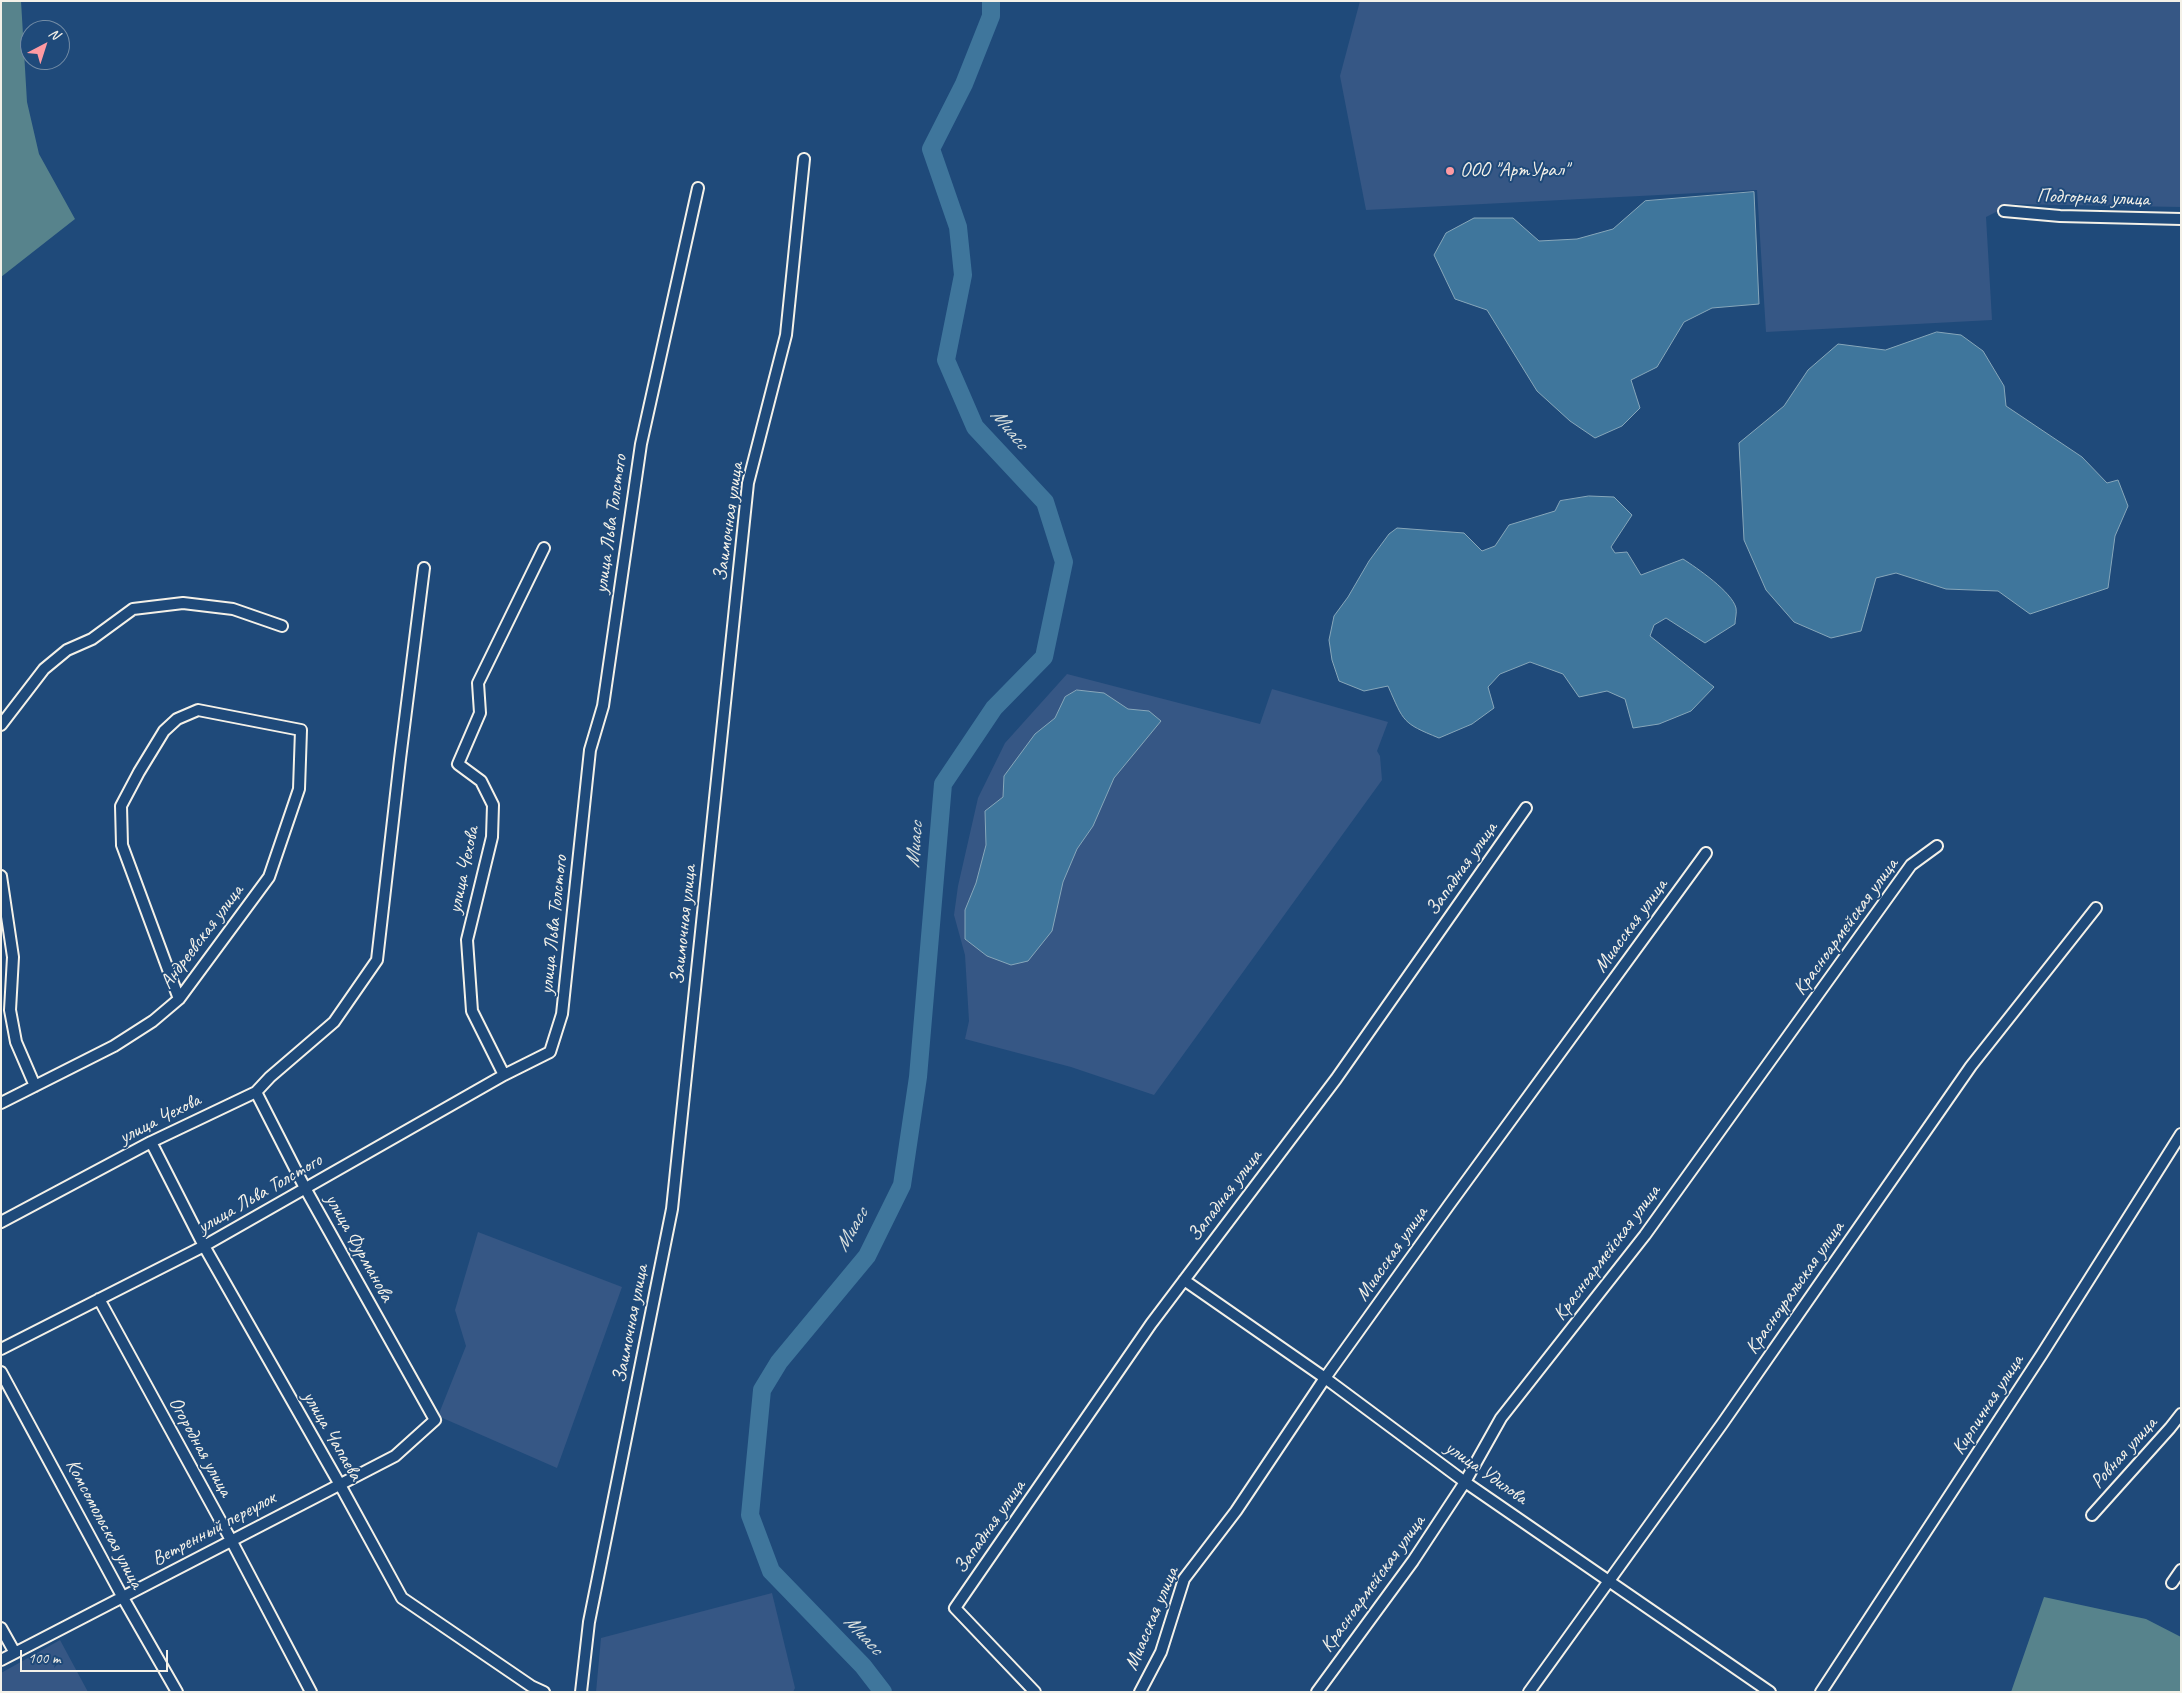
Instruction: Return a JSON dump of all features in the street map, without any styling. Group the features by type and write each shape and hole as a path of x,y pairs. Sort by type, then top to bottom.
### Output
{"street":[{"name":"Заимочная улица","path":"582,1692 589,1622 672,1209 748,483 786,335 804,159"},
{"name":"улица Льва Толстого","path":"1,1349 204,1246 504,1075 550,1052 562,1014 590,750 603,706 641,444 698,188"},
{"name":"Подгорная улица","path":"2004,211 2060,216 2181,218"},
{"name":"улица Чехова","path":"504,1075 472,1011 467,940 492,837 493,805 481,781 458,764 480,712 478,683 544,548"},
{"name":"улица Чехова","path":"1,1222 151,1142 256,1092 270,1077 334,1022 378,960 400,759 424,568"},
{"path":"1,725 44,669 67,650 92,639 133,609 183,603 233,609 282,626"},
{"name":"Андреевская улица","path":"1,1103 114,1046 180,999 269,877 299,789 301,730 198,710 176,718 164,731 121,806 122,845 180,999"},
{"name":"Западная улица","path":"1035,1692 955,1608 1151,1324 1336,1079 1526,808"},
{"name":"Красноармейская улица","path":"1317,1692 1412,1561 1465,1482 1501,1418 1645,1235 1911,865 1937,846"},
{"name":"Миасская улица","path":"1140,1692 1162,1652 1184,1579 1236,1511 1325,1378 1449,1205 1706,853"},
{"path":"1,876 13,956 10,1010 16,1042 35,1086"},
{"name":"Красноуральская улица","path":"1529,1692 1610,1581 1971,1066 2096,908"},
{"name":"улица Фурманова","path":"256,1092 306,1188 435,1420"},
{"name":"Кирпичная улица","path":"1821,1692 2042,1354 2181,1134"},
{"name":"улица Чапаева","path":"151,1142 204,1246 402,1598 531,1686 544,1692"},
{"name":"улица Удилова","path":"1184,1280 1325,1378 1465,1482 1770,1692"},
{"name":"Огородная улица","path":"100,1298 231,1540 310,1692"},
{"name":"Комсомольская улица","path":"1,1372 122,1596 178,1692"},
{"name":"Ровная улица","path":"2092,1515 2181,1414"},
{"name":"Ветренный переулок","path":"1,1660 339,1483 395,1456 435,1420"},
{"path":"2172,1582 2181,1570"},
{"path":"1,1628 15,1653"}],"shaded area":[{"path":"1360,1 2181,1 2181,207 2012,204 1986,217 1992,320 1766,332 1757,190 1366,210 1340,76"},
{"path":"1754,192 1759,304 1712,308 1684,322 1657,367 1631,380 1640,408 1622,426 1595,438 1570,421 1537,391 1487,310 1455,299 1434,255 1446,233 1474,218 1513,218 1539,241 1577,239 1613,229 1645,201"},
{"path":"1937,332 1961,335 1983,351 2004,386 2006,406 2082,457 2107,483 2118,480 2128,506 2115,536 2108,588 2030,614 1998,591 1946,589 1896,573 1876,578 1861,631 1831,638 1794,622 1766,590 1744,540 1739,443 1784,406 1808,370 1838,344 1885,350"},
{"path":"1589,496 1614,497 1632,515 1611,547 1615,553 1627,552 1641,575 1683,559 1721,588 1736,608 1735,624 1705,643 1666,618 1654,625 1650,636 1714,687 1691,711 1659,724 1633,728 1625,699 1607,691 1579,697 1563,674 1530,662 1500,674 1488,687 1494,708 1472,724 1439,738 1418,729 1406,720 1401,714 1388,686 1364,691 1339,681 1332,660 1329,640 1334,616 1348,597 1369,561 1389,534 1397,528 1464,533 1482,551 1495,546 1509,525 1555,511 1560,501"},
{"path":"1067,674 1260,724 1272,689 1388,722 1377,751 1380,756 1382,780 1154,1095 1071,1067 965,1039 969,1021 965,955 954,915 958,886 978,798 1005,743"},
{"path":"1077,690 1104,693 1128,709 1149,711 1161,721 1114,778 1093,826 1077,849 1063,882 1052,931 1028,961 1011,965 987,956 965,939 965,910 976,883 986,845 985,811 1003,797 1004,776 1035,734 1055,718 1065,697"},
{"path":"478,1232 622,1287 557,1468 438,1416 466,1346 455,1310"},
{"path":"772,1593 795,1688 793,1692 596,1692 601,1638"},
{"path":"60,1640 88,1692 1,1692 1,1673"}],"green space":[{"path":"1,1 21,1 20,70 25,70 27,102 39,154 75,219 1,277"},
{"path":"2044,1597 2146,1619 2181,1637 2181,1692 2011,1692"}],"waterway":[{"name":"Миасс","path":"883,1692 863,1666 771,1571 750,1515 762,1390 779,1362 867,1256 902,1185 918,1077 943,784 994,708 1044,657 1064,562 1045,502 975,427 946,360 963,275 958,227 931,149 964,84 991,16 991,1"}],"place":[{"name":"ООО \"АртУрал\"","path":"1450,171"}]}
